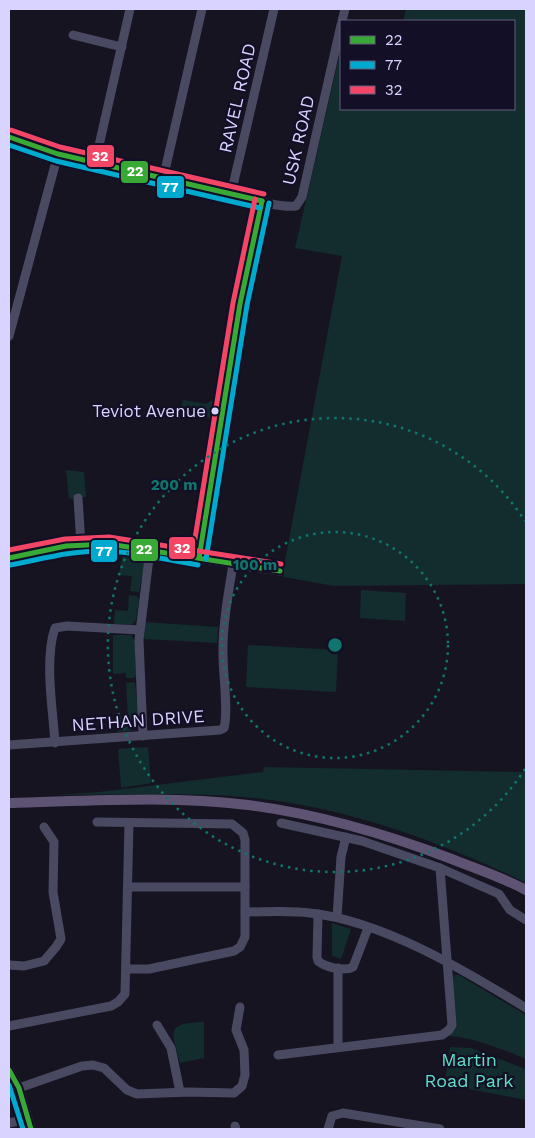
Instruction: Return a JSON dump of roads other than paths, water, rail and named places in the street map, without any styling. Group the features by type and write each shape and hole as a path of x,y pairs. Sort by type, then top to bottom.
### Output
{"main road":[{"path":"9,803 187,800 296,812 348,823 394,837 526,890"}],"street":[{"path":"95,163 130,9"},
{"path":"163,179 202,9"},
{"name":"RAVEL ROAD","path":"232,194 274,9"},
{"name":"USK ROAD","path":"9,137 58,154 95,163 262,201 296,206 302,198 340,32"},
{"path":"73,35 122,47"},
{"path":"9,336 58,154"},
{"path":"198,558 240,304 262,201"},
{"path":"78,498 81,545"},
{"path":"9,558 81,545 109,544 280,571"},
{"path":"143,736 138,660 139,630 150,550"},
{"name":"NETHAN DRIVE","path":"9,744 56,743 220,730 224,728 226,717 223,666 224,626 234,564"},
{"path":"56,743 51,674 52,640 55,628 67,626 139,630"},
{"path":"97,822 232,824 238,827 245,840 245,937 240,946 234,951 149,969 127,969"},
{"path":"9,1026 111,1006 118,1002 125,994 127,969 128,823"},
{"path":"280,823 346,837 440,868 499,894 510,910 526,920"},
{"path":"9,965 24,966 44,961 61,939 53,892 54,842 44,827"},
{"path":"337,918 340,866 346,837"},
{"path":"278,1055 447,1033 452,1024 440,868"},
{"path":"128,887 245,887"},
{"path":"245,912 318,914 368,928 446,961 526,1008"},
{"path":"318,914 318,961 338,968 346,970 353,968 368,928"},
{"path":"338,968 338,1047"},
{"path":"18,1088 82,1066 93,1065 104,1068 127,1090 137,1094 180,1092 227,1094 238,1091 242,1086 245,1075 244,1050 236,1030 240,1007"},
{"path":"157,1025 173,1052 180,1092"},
{"path":"9,1070 18,1088 31,1129"},
{"path":"328,1129 332,1116 343,1113 440,1129"},
{"path":"9,1123 28,1119"}],"place":[{"name":"Teviot Avenue","path":"215,411"}],"park label":[{"name":"Martin Road Park","path":"469,1069"}]}
